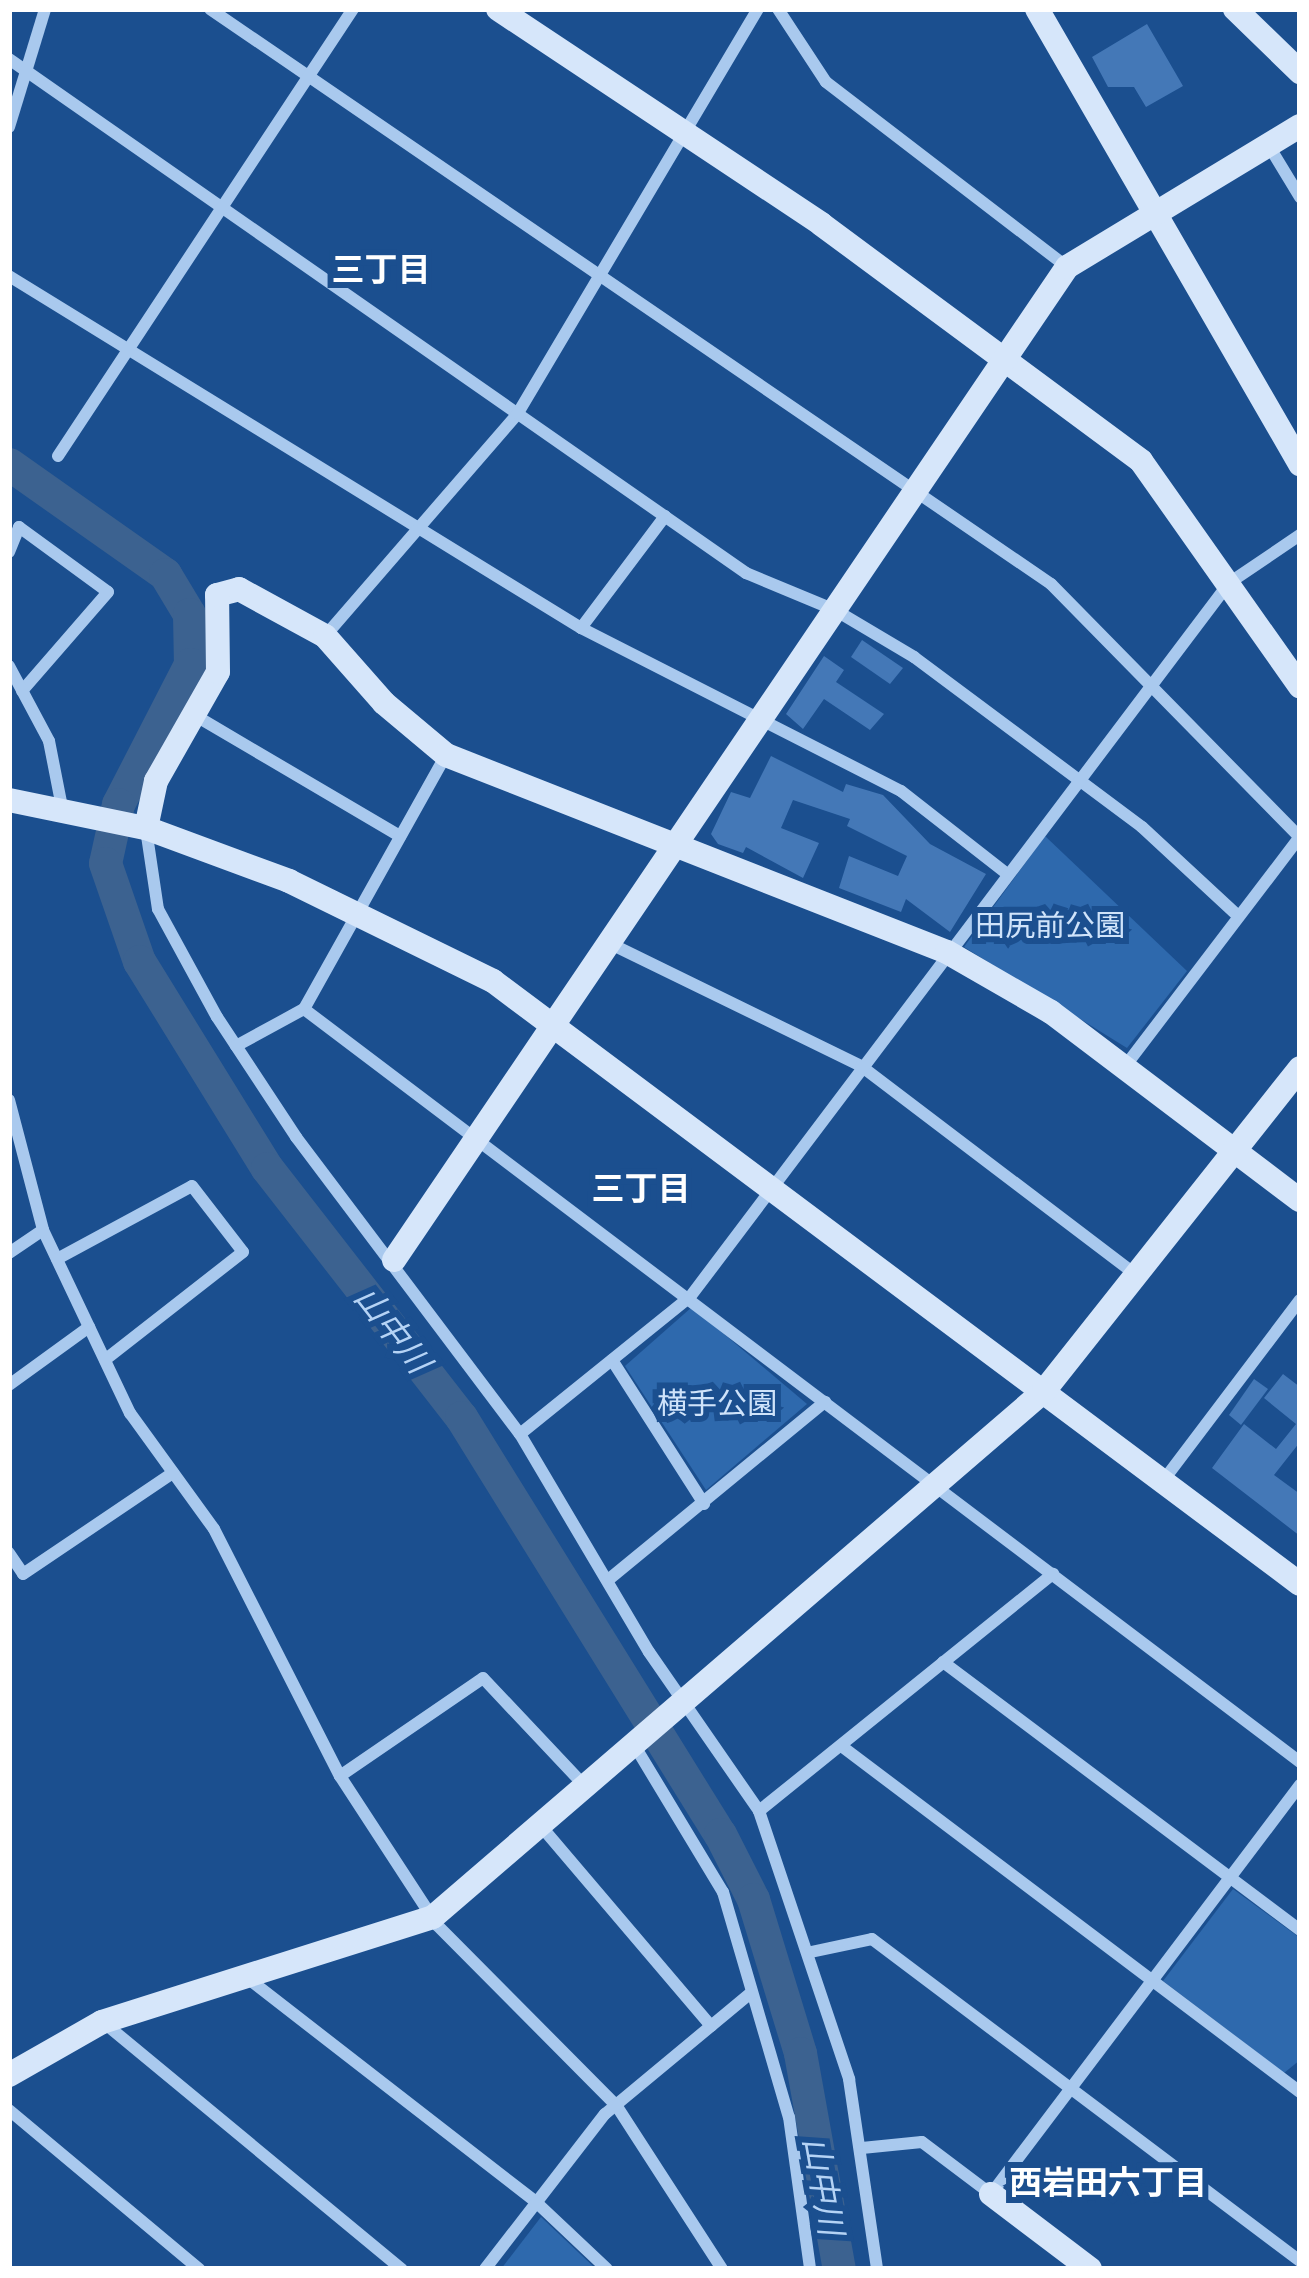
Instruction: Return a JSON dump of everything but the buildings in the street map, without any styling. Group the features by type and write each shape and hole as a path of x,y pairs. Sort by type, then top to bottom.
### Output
{"street":[{"path":"9,127 45,9"},
{"path":"210,9 599,278 920,488 1052,584 1300,837 1123,1069"},
{"path":"58,456 353,9"},
{"path":"498,9 1005,359 1142,461 1300,686"},
{"path":"778,9 826,82 1067,267"},
{"path":"1037,9 1300,464"},
{"path":"1235,9 1300,72"},
{"path":"325,636 518,413 756,10"},
{"path":"9,59 746,573 835,610 914,656 1079,779 1238,916"},
{"path":"394,1260 1067,267 1300,126"},
{"path":"1270,146 1300,196"},
{"path":"9,276 418,532 581,628 902,791 1006,873"},
{"path":"581,628 665,516"},
{"path":"9,552 20,526 108,592 22,691"},
{"path":"520,1434 690,1297 1229,583 1300,535"},
{"path":"877,2269 862,2148 811,1952 759,1811 681,1703 520,1434 394,1260 296,1137 236,1046 158,908 146,828 156,781 218,672 221,590 239,589 325,636 384,703 446,755 947,952 1052,1012 1300,1200"},
{"path":"9,666 49,741 62,807"},
{"path":"196,716 400,836"},
{"path":"236,1046 304,1009 446,755"},
{"path":"9,800 62,807 146,828 358,911 444,952 556,1024 1300,1584"},
{"path":"610,944 861,1066 1139,1276"},
{"path":"304,1009 1300,1762"},
{"path":"9,2075 102,2021 433,1917 938,1488 1044,1391 1300,1068"},
{"path":"9,1100 43,1230 89,1328 273,1633 340,1777 433,1917 616,2105 722,2269"},
{"path":"57,1258 192,1186 243,1252 105,1360"},
{"path":"9,1252 43,1230"},
{"path":"1163,1481 1300,1300"},
{"path":"9,1384 89,1328"},
{"path":"612,1360 704,1504"},
{"path":"608,1580 825,1402"},
{"path":"9,1553 23,1574 173,1473"},
{"path":"759,1811 844,1748 1053,1574"},
{"path":"944,1662 1300,1930"},
{"path":"340,1777 483,1678 584,1785"},
{"path":"635,1741 723,1892 789,2117 810,2269"},
{"path":"844,1748 1153,1982 1298,2085"},
{"path":"991,2194 1300,1785"},
{"path":"539,1824 711,2026"},
{"path":"811,1952 872,1939 1300,2261"},
{"path":"245,1976 537,2203 607,2269"},
{"path":"485,2269 616,2105 751,1993"},
{"path":"102,2021 402,2269"},
{"path":"9,2110 199,2269"},
{"path":"862,2148 922,2143 1090,2269"}],"green space":[{"name":"田尻前公園","path":"1045,836 1187,971 1127,1048 964,947"},
{"name":"横手公園","path":"692,1307 807,1404 706,1490 625,1366"},
{"path":"1233,1889 1300,1938 1300,2060 1284,2073 1163,1981"},
{"path":"541,2217 596,2269 501,2269"}],"waterway":[{"name":"山中川","path":"9,464 165,574 189,614 190,664 118,804 105,863 139,961 267,1168 461,1417 720,1834 753,1899 800,2053 839,2269"}],"district":[{"name":"三丁目","path":"381,269"},
{"name":"三丁目","path":"641,1188"},
{"name":"西岩田六丁目","path":"1108,2182"}]}
